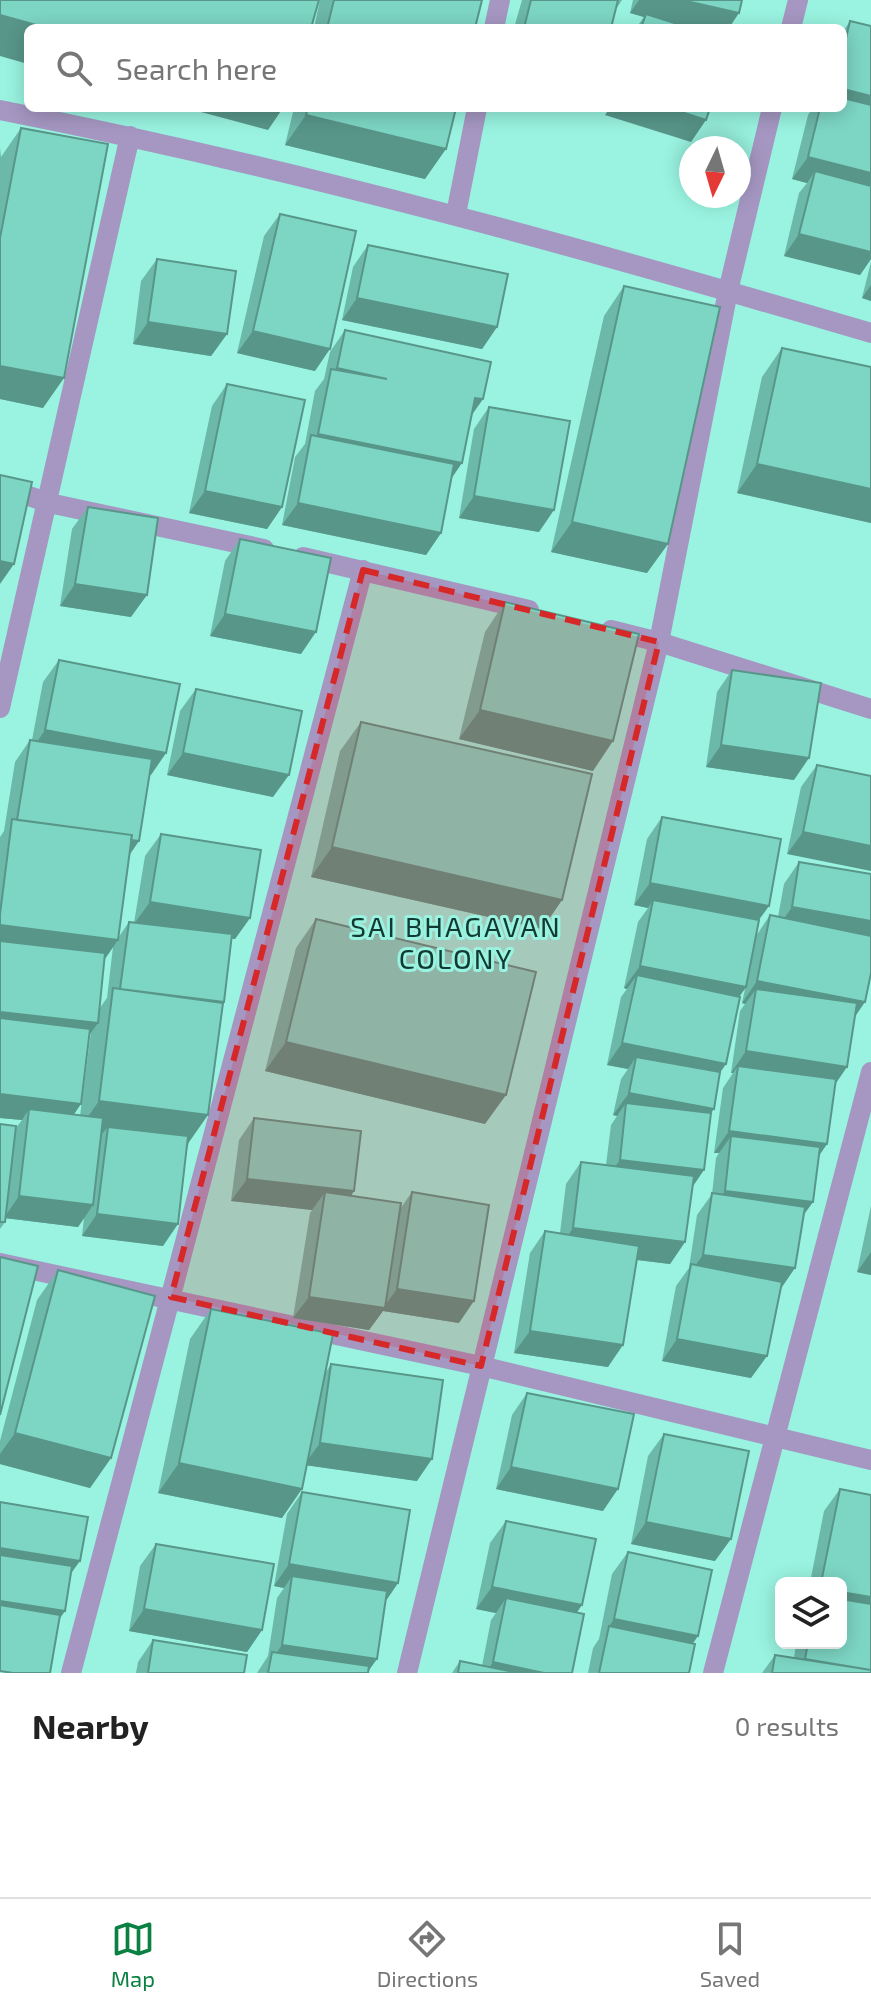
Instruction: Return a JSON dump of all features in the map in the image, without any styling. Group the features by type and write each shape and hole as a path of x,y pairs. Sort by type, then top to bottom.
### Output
{"street":[{"path":"495,24 500,0"},
{"path":"792,24 798,0"},
{"path":"0,110 130,136 456,214 871,333"},
{"path":"456,214 476,112"},
{"path":"407,1673 659,642 728,291 771,112"},
{"path":"0,708 130,136"},
{"path":"0,486 49,503 363,570 555,616"},
{"path":"71,1673 363,570"},
{"path":"585,624 659,642 871,709"},
{"path":"713,1673 871,1072"},
{"path":"0,1263 171,1297 481,1366 871,1460"}],"highlighted area":[{"path":"363,570 659,642 481,1366 171,1297"}],"building":[{"path":"0,0 319,0 312,24 33,24 0,15"},
{"path":"334,0 482,0 476,24 328,24"},
{"path":"531,0 618,0 612,24 525,24"},
{"path":"682,0 742,0 739,13"},
{"path":"646,14 677,24 642,24"},
{"path":"850,21 871,26 871,96 847,90 847,34"},
{"path":"847,99 871,105 871,173 808,157 819,112 847,112"},
{"path":"307,112 455,112 446,149 306,115"},
{"path":"681,112 709,112 706,120"},
{"path":"21,128 108,144 64,378 0,366 0,238"},
{"path":"815,171 871,186 871,252 799,234"},
{"path":"280,214 356,231 330,349 253,331"},
{"path":"368,245 508,274 497,327 357,298"},
{"path":"157,259 236,271 227,334 148,322"},
{"path":"624,286 720,307 668,544 572,522"},
{"path":"345,330 491,362 483,399 475,398 462,463 318,434 331,369 387,379 337,368"},
{"path":"782,348 871,367 871,489 757,464"},
{"path":"227,384 305,400 282,507 205,491"},
{"path":"489,407 570,421 554,510 474,496"},
{"path":"311,435 454,464 441,533 298,503"},
{"path":"0,475 32,482 14,564 0,561"},
{"path":"88,507 158,518 147,595 75,584"},
{"path":"240,539 331,558 316,632 225,614"},
{"path":"505,602 639,634 613,741 480,710"},
{"path":"59,660 180,684 166,753 45,730"},
{"path":"732,670 821,683 809,758 721,745"},
{"path":"196,689 302,711 289,775 183,753"},
{"path":"361,722 592,774 562,900 332,847"},
{"path":"30,740 152,759 139,841 131,840 132,835 17,820"},
{"path":"817,765 871,776 871,846 803,832"},
{"path":"662,817 781,839 769,906 650,883"},
{"path":"12,819 132,835 118,940 0,925"},
{"path":"161,834 261,850 250,918 150,902"},
{"path":"799,862 871,874 871,921 792,907"},
{"path":"653,900 759,920 746,987 640,966"},
{"path":"770,915 871,936 871,973 865,1002 757,981"},
{"path":"316,919 536,972 506,1095 286,1042"},
{"path":"129,922 232,934 224,1002 120,989"},
{"path":"0,941 105,953 98,1023 0,1012"},
{"path":"637,975 740,997 726,1064 622,1043"},
{"path":"113,988 223,1003 208,1115 99,1101"},
{"path":"756,989 857,1003 847,1067 746,1051"},
{"path":"0,1018 90,1029 81,1104 0,1094"},
{"path":"636,1057 720,1072 714,1109 629,1093"},
{"path":"738,1066 836,1079 827,1144 729,1131"},
{"path":"626,1103 711,1113 704,1170 620,1160"},
{"path":"29,1109 103,1118 93,1205 19,1196"},
{"path":"254,1118 361,1131 354,1191 247,1179"},
{"path":"0,1124 16,1126 5,1222 0,1222"},
{"path":"108,1127 188,1136 178,1224 97,1214"},
{"path":"731,1136 820,1147 813,1202 725,1191"},
{"path":"581,1162 694,1176 685,1242 573,1228"},
{"path":"325,1192 401,1203 385,1308 309,1297"},
{"path":"412,1192 489,1205 474,1301 397,1289"},
{"path":"712,1193 805,1207 795,1268 703,1255"},
{"path":"545,1231 639,1246 623,1345 530,1331"},
{"path":"0,1257 38,1266 0,1415"},
{"path":"691,1264 782,1282 767,1356 677,1339"},
{"path":"58,1270 155,1296 111,1458 15,1433"},
{"path":"211,1309 333,1334 302,1489 179,1463"},
{"path":"331,1364 443,1380 432,1459 320,1443"},
{"path":"527,1393 634,1414 618,1489 511,1467"},
{"path":"664,1434 749,1451 731,1539 646,1522"},
{"path":"840,1489 871,1495 871,1597 847,1593 847,1577 822,1577"},
{"path":"302,1492 410,1510 398,1583 289,1564"},
{"path":"0,1502 88,1517 80,1561 0,1548"},
{"path":"506,1521 596,1539 582,1605 492,1587"},
{"path":"156,1544 274,1564 262,1630 144,1609"},
{"path":"628,1552 712,1570 698,1636 614,1619"},
{"path":"0,1555 72,1566 65,1611 0,1601"},
{"path":"292,1576 387,1591 377,1659 282,1645"},
{"path":"506,1598 584,1614 572,1673 544,1673 493,1662"},
{"path":"847,1600 871,1604 871,1670 805,1659 807,1649 847,1649"},
{"path":"0,1605 60,1615 50,1673 0,1671"},
{"path":"609,1626 695,1644 689,1673 599,1673"},
{"path":"153,1640 247,1655 244,1673 148,1673"},
{"path":"272,1652 369,1666 368,1673 268,1673"},
{"path":"775,1655 871,1670 871,1673 772,1673"},
{"path":"460,1661 519,1673 458,1673"}],"district":[{"name":"SAI BHAGAVAN COLONY","path":"456,943"}]}
